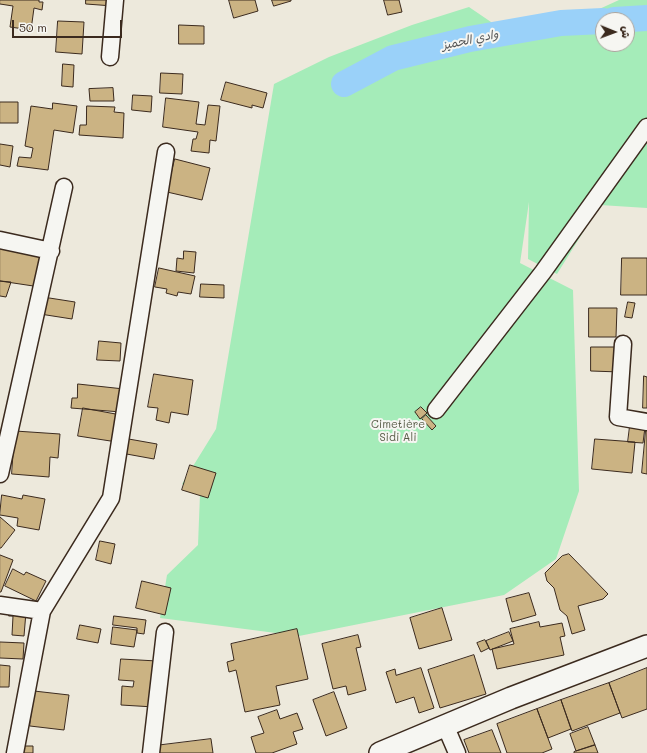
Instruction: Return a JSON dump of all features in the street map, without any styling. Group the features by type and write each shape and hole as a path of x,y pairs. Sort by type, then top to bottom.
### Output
{"main road":[{"path":"380,753 445,725 647,646"}],"street":[{"path":"110,57 115,0"},
{"path":"436,410 543,272 647,127"},
{"path":"15,753 42,611 111,498 166,152"},
{"path":"0,474 51,251 64,187"},
{"path":"0,240 51,251"},
{"path":"623,344 618,417 647,422"},
{"path":"0,605 42,611"},
{"path":"151,753 165,632"},
{"path":"445,725 457,753"}],"green space":[{"name":"Cimetière Sidi Ali","path":"619,0 647,0 647,208 600,205 557,274 528,259 529,202 520,263 573,290 579,491 556,559 504,595 299,636 160,618 167,575 198,545 200,494 182,484 216,429 274,84 329,57 412,25 469,7 513,37 538,37"}],"building":[{"path":"0,0 39,0 39,2 43,2 42,10 34,8 31,30 10,27 13,6 0,4"},
{"path":"86,0 114,0 113,6 86,4"},
{"path":"229,0 255,0 258,11 234,18"},
{"path":"272,0 291,0 291,1 274,6"},
{"path":"384,0 399,0 402,12 388,15"},
{"path":"58,21 84,22 82,54 56,52"},
{"path":"179,25 204,26 204,44 179,44"},
{"path":"63,64 74,65 73,87 62,86"},
{"path":"161,73 183,74 182,94 160,93"},
{"path":"226,82 267,93 263,108 252,105 252,108 221,100"},
{"path":"113,88 114,101 90,101 89,89"},
{"path":"133,95 152,96 151,112 132,110"},
{"path":"166,98 199,102 196,124 205,125 208,105 220,106 216,141 210,140 209,153 191,151 193,139 196,139 198,132 163,127"},
{"path":"0,102 18,102 18,123 0,123"},
{"path":"53,103 77,106 73,133 54,130 48,170 17,166 19,157 31,158 33,148 25,146 31,106 52,109"},
{"path":"87,106 115,107 114,112 124,113 123,138 79,135 80,125 86,125"},
{"path":"0,144 13,146 10,167 0,165"},
{"path":"175,159 210,168 202,200 167,192"},
{"path":"0,244 45,254 40,287 0,281"},
{"path":"184,251 196,252 194,273 176,271 177,258 183,259"},
{"path":"622,258 647,258 647,295 621,295"},
{"path":"159,268 195,276 191,294 178,292 177,296 166,293 167,289 155,287"},
{"path":"0,281 11,282 6,297 0,296"},
{"path":"201,284 224,285 224,298 200,297"},
{"path":"43,297 75,302 72,319 40,314"},
{"path":"628,302 635,303 632,318 625,317"},
{"path":"589,308 617,308 616,337 589,337"},
{"path":"99,341 121,343 120,361 97,360"},
{"path":"591,347 620,347 620,372 591,371"},
{"path":"154,374 193,380 188,415 171,412 169,423 156,420 158,408 148,407"},
{"path":"644,376 647,377 647,408 643,408"},
{"path":"78,384 124,389 121,412 71,408 72,398 77,398"},
{"path":"421,407 427,413 420,419 415,412"},
{"path":"83,408 121,415 117,442 78,436"},
{"path":"426,415 436,426 432,430 422,419"},
{"path":"630,426 645,427 643,443 628,442"},
{"path":"647,430 647,474 642,473"},
{"path":"15,431 60,434 58,458 50,457 49,477 12,474"},
{"path":"123,438 157,444 154,459 121,453"},
{"path":"595,439 635,442 632,473 592,469"},
{"path":"190,465 216,473 208,498 182,490"},
{"path":"2,495 22,499 23,495 45,499 39,530 17,526 18,518 0,515"},
{"path":"0,517 15,530 1,548 0,548"},
{"path":"100,541 115,544 111,564 96,560"},
{"path":"569,554 608,594 603,599 578,606 585,630 572,634 567,616 560,610 554,588 547,581 545,573 562,556"},
{"path":"0,555 13,560 1,592 0,592"},
{"path":"13,569 24,575 26,572 46,581 36,601 5,586"},
{"path":"142,581 171,588 165,615 136,608"},
{"path":"529,593 536,615 512,622 506,599"},
{"path":"442,608 452,640 419,649 410,618"},
{"path":"9,611 26,612 24,636 12,635 13,616 9,616"},
{"path":"114,616 146,620 144,634 137,633 137,628 113,625"},
{"path":"539,622 540,627 562,623 565,636 560,637 564,655 497,669 492,649 514,644 510,629"},
{"path":"80,625 101,629 98,643 77,639"},
{"path":"113,627 137,630 134,647 111,644"},
{"path":"297,629 308,679 276,686 280,705 245,712 236,670 229,672 227,662 234,660 231,644"},
{"path":"509,632 513,641 490,650 486,641"},
{"path":"358,635 361,647 356,648 366,690 348,695 346,686 333,689 322,644"},
{"path":"485,640 489,648 481,652 477,643"},
{"path":"0,642 24,643 23,659 0,658"},
{"path":"474,655 486,694 440,708 428,670"},
{"path":"121,659 157,661 154,707 121,705 122,686 133,687 134,681 119,680"},
{"path":"0,665 10,666 9,687 0,687"},
{"path":"421,668 434,708 419,713 414,697 396,703 386,672 395,669 396,675"},
{"path":"647,668 647,709 622,718 609,683"},
{"path":"609,683 620,713 572,731 561,700"},
{"path":"34,691 69,695 64,730 30,726"},
{"path":"334,692 347,728 326,736 313,700"},
{"path":"561,700 571,729 548,738 537,709"},
{"path":"537,709 552,749 542,753 507,753 497,724"},
{"path":"277,710 280,719 297,713 303,729 293,732 297,744 272,753 256,753 251,737 264,733 258,717"},
{"path":"588,727 595,745 576,751 570,734"},
{"path":"492,730 501,753 469,753 464,740"},
{"path":"211,739 213,753 155,753 154,746"},
{"path":"595,745 598,753 574,753 574,752"},
{"path":"20,746 33,746 33,753 20,753"}],"waterway":[{"name":"وادي الحميز","path":"635,19 647,18"},
{"name":"وادي الحميز","path":"344,84 393,58 470,39 561,23 595,21"}]}
